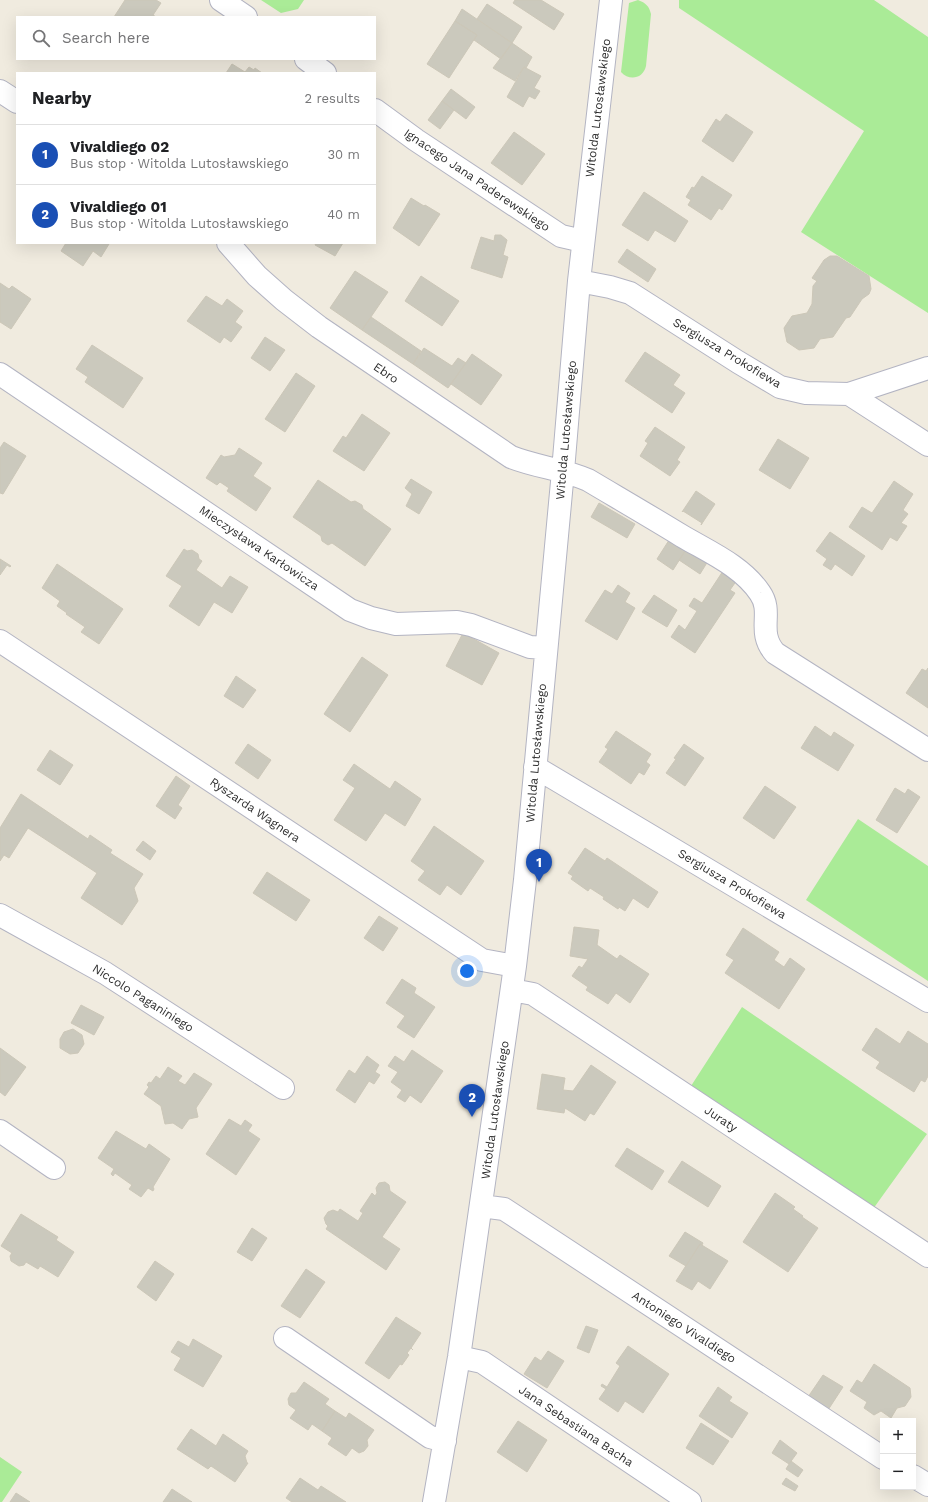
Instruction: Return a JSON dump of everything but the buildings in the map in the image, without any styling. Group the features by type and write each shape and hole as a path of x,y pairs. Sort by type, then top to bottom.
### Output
{"street":[{"path":"221,0 245,16"},
{"name":"Witolda Lutosławskiego","path":"434,1502 459,1357 515,966 525,880 579,281 611,0"},
{"path":"307,60 324,72"},
{"path":"0,91 16,101"},
{"name":"Ignacego Jana Paderewskiego","path":"376,111 416,140 561,236 583,241"},
{"name":"Ebro","path":"229,244 257,276 284,300 339,341 511,457 523,462 563,471 588,480 736,568 761,594 765,605 765,636 769,646 775,652 928,750"},
{"name":"Sergiusza Prokofiewa","path":"579,281 610,286 630,293 780,387 806,393 849,394 928,368"},
{"name":"Mieczysława Karłowicza","path":"0,374 350,610 370,618 396,624 457,622 471,625 530,646 546,648"},
{"path":"849,394 928,445"},
{"name":"Ryszarda Wagnera","path":"0,641 482,960 515,966"},
{"name":"Sergiusza Prokofiewa","path":"535,767 928,1001"},
{"name":"Niccolo Paganiniego","path":"0,914 105,973 282,1088"},
{"name":"Juraty","path":"512,990 533,994 928,1256"},
{"path":"0,1131 54,1168"},
{"name":"Antoniego Vivaldiego","path":"481,1206 504,1209 880,1456"},
{"path":"285,1338 430,1437 445,1441"},
{"name":"Jana Sebastiana Bacha","path":"459,1357 482,1362 690,1502"},
{"path":"916,1478 928,1485"}],"green space":[{"path":"261,0 304,0 298,9 281,13"},
{"path":"638,0 647,5 651,14 646,66 642,74 639,76 628,77 621,72 629,3"},
{"path":"679,0 874,0 928,37 928,313 801,232 864,131 679,8"},
{"path":"858,819 928,866 928,981 806,900"},
{"path":"742,1007 927,1134 873,1209 691,1086"},
{"path":"0,1457 22,1472 2,1502 0,1502"}],"place":[{"name":"Vivaldiego 02","path":"539,882"},
{"name":"Vivaldiego 01","path":"472,1117"}]}
